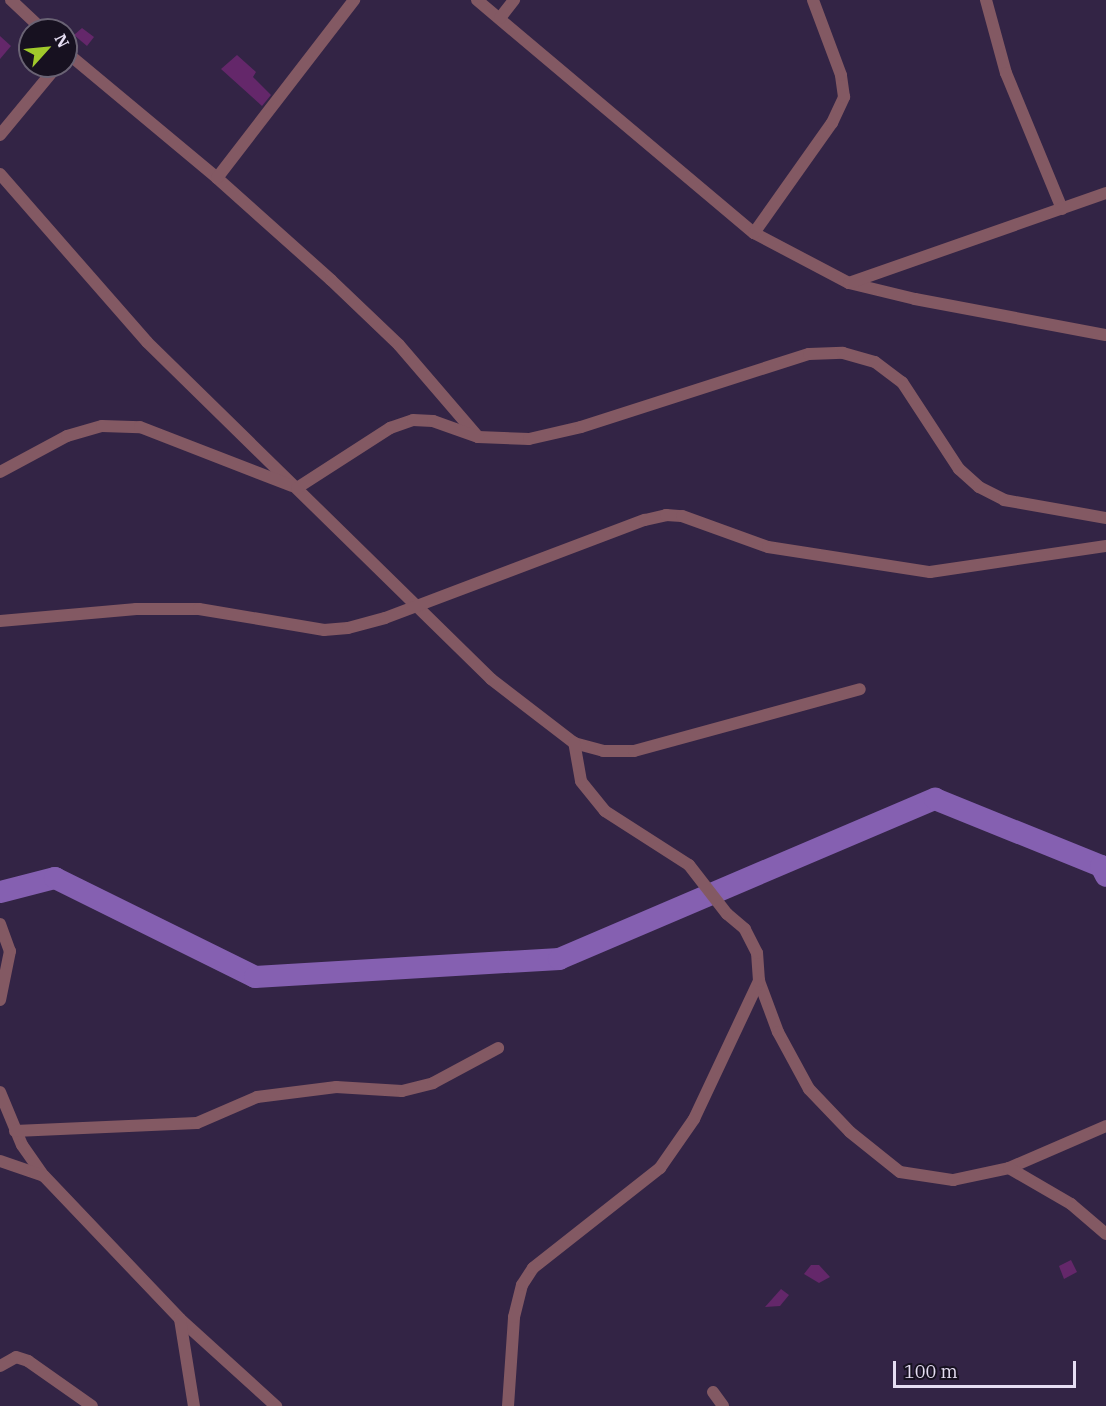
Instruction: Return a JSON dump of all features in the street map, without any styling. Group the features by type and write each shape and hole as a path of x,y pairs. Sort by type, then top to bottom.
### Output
{"street":[{"path":"11,0 30,18"},
{"path":"217,178 354,0"},
{"path":"477,0 754,233 849,283 915,299 1106,335"},
{"path":"500,18 514,0"},
{"path":"754,233 832,123 844,98 841,75 813,0"},
{"path":"986,0 1006,73 1062,209"},
{"path":"78,63 217,178 399,345 478,437"},
{"path":"0,135 47,78"},
{"path":"0,174 147,342 491,679 574,743 603,751 634,751 860,689"},
{"path":"849,283 1106,193"},
{"path":"297,488 390,428 414,420 433,421 478,437 508,441 539,437 809,354 843,353 875,362 902,382 959,469 980,487 1004,500 1106,518"},
{"path":"0,472 67,436 102,426 140,427 297,488"},
{"path":"0,621 136,609 199,609 324,630 385,618 666,515 682,516 768,547 854,563 930,572 1105,547"},
{"path":"574,743 581,781 605,811 689,865 727,914 745,929 757,953 759,981 778,1032 809,1089 850,1132 900,1172 953,1180 1009,1168 1106,1126"},
{"path":"0,924 10,951 0,1000"},
{"path":"508,1406 514,1317 522,1285 533,1268 660,1168 694,1119 759,981"},
{"path":"15,1131 197,1123 257,1096 336,1088 402,1091 433,1083 498,1048"},
{"path":"0,1092 15,1131 44,1176 180,1319 276,1406"},
{"path":"0,1161 44,1176"},
{"path":"1009,1168 1071,1204 1106,1234"},
{"path":"180,1319 194,1406"},
{"path":"0,1366 16,1357 28,1361 93,1406"},
{"path":"713,1392 723,1406"}],"building":[{"path":"82,28 94,37 87,46 78,38 78,32"},
{"path":"0,36 11,46 0,59"},
{"path":"237,55 256,72 253,77 271,95 262,106 221,69"},
{"path":"1071,1260 1077,1272 1064,1279 1059,1266"},
{"path":"811,1265 819,1265 830,1277 819,1283 804,1274"},
{"path":"781,1289 789,1295 780,1306 765,1307"}],"waterway":[{"path":"0,892 55,878 255,977 559,959 935,799 1101,866 1106,876"}]}
